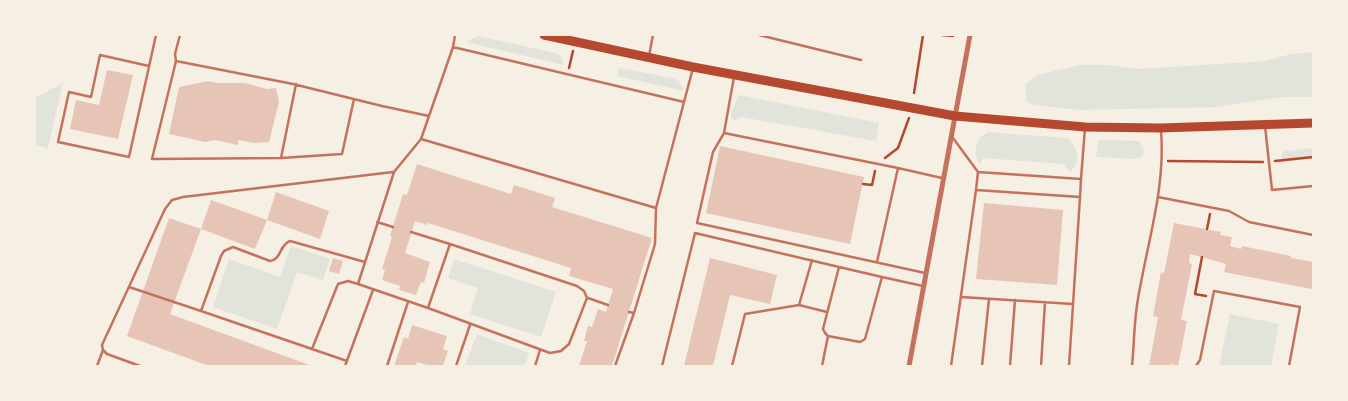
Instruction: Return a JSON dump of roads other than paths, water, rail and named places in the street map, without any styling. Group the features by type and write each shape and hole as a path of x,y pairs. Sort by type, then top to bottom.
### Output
{"main road":[{"path":"544,35 693,67 955,116 1085,127 1160,128 1313,123"}],"street":[{"path":"909,366 970,35"}],"lane":[{"path":"149,66 100,56 91,97 68,92 58,142 129,158 156,35"},
{"path":"180,35 175,54 176,61 152,159 281,158 342,154 354,99"},
{"path":"358,284 394,172 421,139 453,47 455,35"},
{"path":"648,57 654,35"},
{"path":"759,35 861,60"},
{"path":"453,47 684,102"},
{"path":"176,61 296,84 429,116"},
{"path":"615,366 634,313 655,244 656,208 693,67"},
{"path":"734,75 724,133 713,152 697,223 927,273"},
{"path":"281,158 296,84"},
{"path":"1265,125 1272,190 1313,186"},
{"path":"1069,366 1085,127"},
{"path":"1132,366 1137,305 1158,197 1162,161 1160,128"},
{"path":"724,133 944,179"},
{"path":"951,366 978,172 952,137"},
{"path":"421,139 656,208"},
{"path":"877,262 898,168"},
{"path":"97,366 103,350 102,344 165,209 172,200 183,197 394,172"},
{"path":"978,172 1081,179"},
{"path":"976,190 1080,197"},
{"path":"1158,197 1229,211 1249,222 1313,235"},
{"path":"378,222 393,226"},
{"path":"312,349 338,284 348,281 550,353 561,351 569,344 587,298 584,291 577,286 411,232"},
{"path":"662,366 695,234 924,287"},
{"path":"201,310 221,256 228,248 233,247 270,261 278,258 283,246 290,241 365,262"},
{"path":"428,308 450,244"},
{"path":"799,305 812,260"},
{"path":"840,267 823,329 828,336 860,342 865,339 882,277"},
{"path":"128,287 201,310 347,361"},
{"path":"345,366 373,290"},
{"path":"1196,366 1200,360 1214,291 1300,308 1288,366"},
{"path":"961,297 1073,304"},
{"path":"587,298 608,305"},
{"path":"982,366 988,298"},
{"path":"1010,366 1015,300"},
{"path":"387,366 408,302"},
{"path":"1041,366 1045,302"},
{"path":"732,366 745,314 799,305 828,312"},
{"path":"629,312 634,313"},
{"path":"456,366 470,324"},
{"path":"822,366 828,336"},
{"path":"103,350 107,354 140,366"},
{"path":"534,366 540,350"}]}
